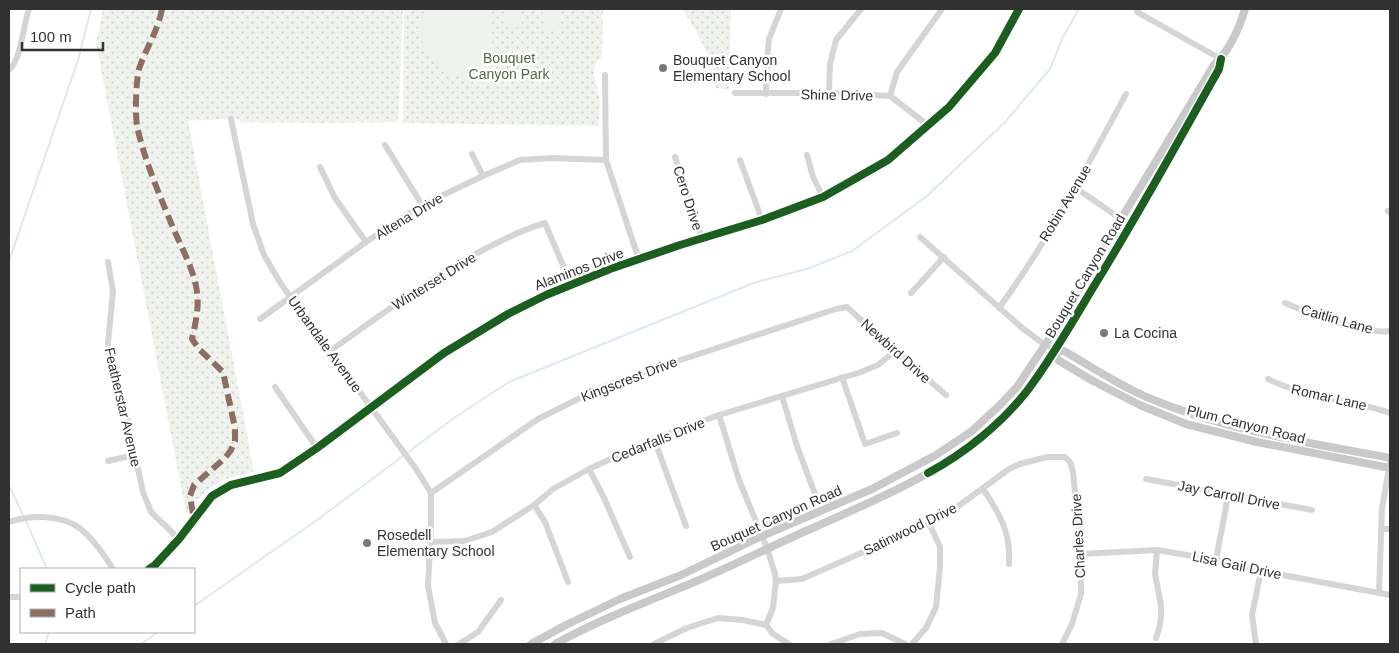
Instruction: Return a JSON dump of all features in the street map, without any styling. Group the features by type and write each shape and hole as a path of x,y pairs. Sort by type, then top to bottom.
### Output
{"main road":[{"name":"Bouquet Canyon Road","path":"531,644 620,599 681,575 762,536 872,489 936,455 972,431 1017,387 1045,345 1214,65 1221,59 1241,25 1245,9"},
{"name":"Bouquet Canyon Road","path":"555,644 625,610 686,586 878,500 942,466 978,440 1025,393 1054,351 1112,258 1219,69 1221,59"},
{"path":"1147,176 1155,174 1156,181"},
{"path":"1108,241 1108,250 1112,258"},
{"name":"Plum Canyon Road","path":"1045,345 1054,351 1058,360 1093,381 1140,405 1186,424 1257,442 1389,469"},
{"name":"Plum Canyon Road","path":"1054,351 1064,351 1152,400 1209,420 1390,458"}],"street":[{"path":"9,70 14,66 18,56 24,20 29,9"},
{"path":"766,94 769,39 780,9"},
{"path":"829,93 830,64 836,40 860,9"},
{"path":"890,96 896,72 942,9"},
{"name":"Alaminos Drive","path":"150,568 179,539 212,496 231,485 280,473 317,448 444,353 508,314 571,284 762,220 823,197 888,160 949,107 995,53 1018,9"},
{"path":"1138,10 1221,59"},
{"path":"605,75 606,160 639,260"},
{"name":"Shine Drive","path":"735,93 829,93 890,96 929,126"},
{"name":"Robin Avenue","path":"999,308 1018,282 1076,188 1126,94"},
{"name":"Urbandale Avenue","path":"231,119 252,224 264,255 291,298 410,461 431,493"},
{"path":"386,145 422,205"},
{"path":"472,154 483,176"},
{"path":"807,155 813,176 823,197"},
{"name":"Cero Drive","path":"675,157 702,239"},
{"name":"Altena Drive","path":"260,319 366,242 422,205 483,176 520,160 552,158 606,160"},
{"path":"740,160 762,220"},
{"path":"320,167 335,198 366,242"},
{"path":"1076,188 1121,220"},
{"name":"Winterset Drive","path":"330,351 441,273 533,226 545,223 571,284"},
{"name":"Plum Canyon Road","path":"920,236 999,308 1045,345"},
{"path":"911,293 944,257"},
{"name":"Featherstar Avenue","path":"108,262 113,291 108,343 109,356 122,394 143,492 151,512 179,539"},
{"name":"Caitlin Lane","path":"1285,303 1319,317 1372,330 1390,332"},
{"name":"Newbird Drive","path":"847,307 946,395"},
{"name":"Kingscrest Drive","path":"431,493 538,420 602,387 836,308 847,307"},
{"name":"Cedarfalls Drive","path":"430,542 464,541 492,532 534,506 552,489 589,469 654,439 719,415 858,373 878,365 895,351"},
{"path":"842,377 864,444 897,433"},
{"name":"Romar Lane","path":"1268,379 1283,386 1372,406 1390,413"},
{"path":"275,387 317,448"},
{"path":"782,396 797,446 815,494"},
{"path":"719,415 739,480 772,561 776,581 773,608 766,625"},
{"path":"654,439 686,526"},
{"path":"108,461 134,455"},
{"name":"Satinwood Drive","path":"776,581 802,579 929,523 957,507 1009,469 1020,464 1037,459 1057,456 1065,457"},
{"name":"Charles Drive","path":"1062,644 1072,624 1081,594 1082,554 1073,472 1070,462 1065,457"},
{"path":"589,469 630,557"},
{"path":"1380,592 1385,487 1389,469"},
{"name":"Jay Carroll Drive","path":"1146,479 1228,496 1312,510"},
{"path":"983,489 999,513 1006,530 1010,553 1009,564"},
{"path":"431,493 428,586 435,623 446,644"},
{"path":"1216,560 1228,496"},
{"path":"534,506 545,522 568,582"},
{"path":"9,522 20,519 48,517 65,521 81,529 112,568"},
{"path":"912,644 926,628 936,607 940,547 929,523"},
{"path":"1382,529 1390,529"},
{"path":"1156,638 1160,629 1161,617 1161,605 1155,574 1157,550"},
{"name":"Lisa Gail Drive","path":"1082,554 1157,550 1390,594"},
{"path":"1256,644 1252,615 1261,571"},
{"path":"460,644 478,632 502,600"},
{"path":"654,644 687,628 718,618 744,620 766,625 773,634 789,644"},
{"path":"831,644 860,634 882,633 906,644"}],"green space":[{"path":"103,9 403,9 398,122 242,122 231,117 188,121 254,472 231,477 215,485 186,513 96,43"},
{"name":"Bouquet Canyon Park","path":"404,9 603,9 602,59 598,60 594,72 599,99 599,126 403,123"},
{"path":"429,9 492,9 493,84 472,81 451,73 433,59 427,51 418,30 420,22"},
{"path":"505,9 520,9 522,27 508,29"},
{"path":"542,9 558,9 561,29 546,31"},
{"path":"682,9 731,9 729,90 716,88 713,68 709,58 699,36"}],"waterway":[{"path":"9,261 78,60 91,9"},
{"path":"195,605 317,520 454,418 509,382 756,282 807,269 852,251 927,196 1005,122 1050,69 1062,39 1079,9"},
{"path":"9,485 24,517"},
{"path":"26,521 47,568"},
{"path":"45,644 49,633"},
{"path":"141,644 157,633"}],"marked path":[{"path":"162,9 158,25 139,69 136,97 137,126 153,179 194,279 198,306 192,339 199,349 223,372 235,428 235,441 231,450 225,458 194,485 190,496 194,520"}],"cycle path":[{"path":"150,568 179,539 212,496 231,485 280,473 317,448 444,353 508,314 546,295 610,269 762,220 823,197 888,160 949,107 995,53 1019,9"},
{"path":"928,473 982,437 1006,415 1027,391 1062,339 1142,205 1219,69 1221,59"}],"place":[{"name":"Bouquet Canyon Elementary School","path":"663,68"},
{"name":"La Cocina","path":"1104,333"},
{"name":"Rosedell Elementary School","path":"367,543"}]}
